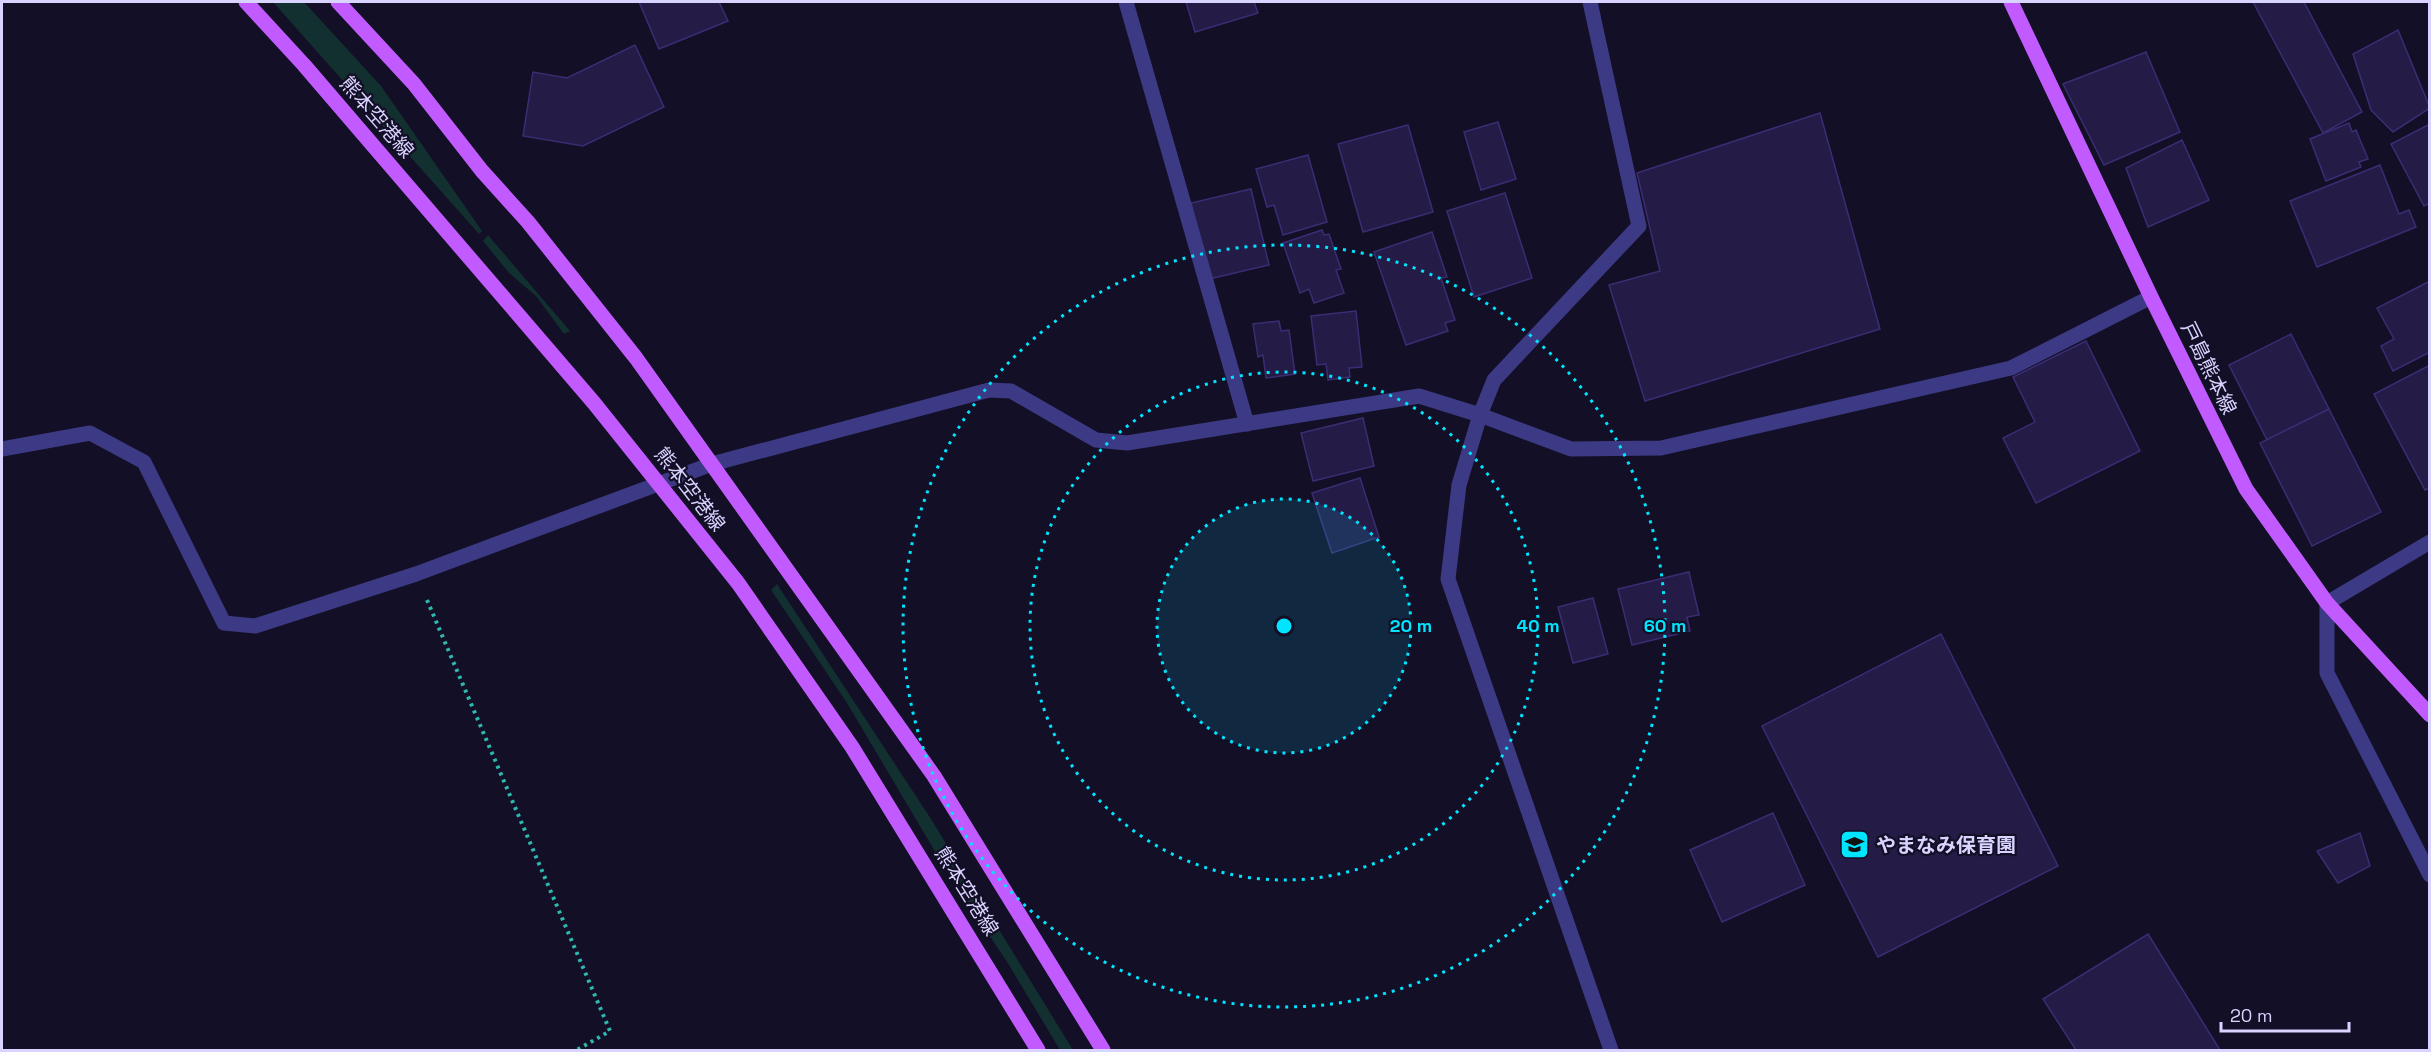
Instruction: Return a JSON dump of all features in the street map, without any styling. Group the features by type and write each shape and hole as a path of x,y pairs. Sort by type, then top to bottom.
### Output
{"main road":[{"name":"熊本空港線","path":"246,2 304,65 533,332 659,483 738,583 852,747 1038,1050"},
{"name":"熊本空港線","path":"338,2 414,84 482,171 528,222 636,358 934,776 1103,1050"},
{"name":"戸島熊本線","path":"2011,2 2151,297 2246,489 2327,603 2430,715"}],"street":[{"path":"1126,2 1247,423"},
{"path":"1590,2 1639,226 1494,380 1480,414 1459,485 1448,579 1611,1050"},
{"path":"2,449 90,433 144,462 224,623 255,626 416,574 712,464 989,390 1011,391 1096,440 1126,443 1419,396 1480,414 1571,449 1661,448 2012,369 2151,297"},
{"path":"2430,542 2327,603 2327,673 2430,875"}],"path":[{"path":"416,574 610,1031 577,1050"}],"green space":[{"path":"273,2 304,2 381,86 482,231 479,234"},
{"path":"488,235 570,331 564,334 536,296 509,273 483,241"},
{"path":"777,584 931,819 1073,1050 1060,1050 1009,965 946,870 847,703 771,590"}],"building":[{"path":"639,2 719,2 728,21 659,49"},
{"path":"1186,2 1254,2 1258,13 1195,32"},
{"path":"2253,2 2304,2 2362,112 2323,133"},
{"path":"2398,30 2430,108 2393,132 2371,110 2353,54"},
{"path":"635,45 664,107 583,146 523,136 533,72 567,78"},
{"path":"2146,52 2180,132 2104,165 2063,84"},
{"path":"1820,113 1880,329 1645,401 1609,285 1660,271 1637,173"},
{"path":"1498,122 1516,179 1481,190 1464,132"},
{"path":"2349,123 2352,132 2356,130 2368,159 2359,162 2361,167 2326,181 2310,139"},
{"path":"2430,124 2430,203 2424,206 2391,144"},
{"path":"1408,125 1433,212 1363,232 1338,144"},
{"path":"2182,140 2209,200 2148,227 2126,168"},
{"path":"1308,155 1327,222 1283,235 1274,205 1267,207 1256,169"},
{"path":"2380,165 2399,214 2409,210 2416,227 2317,267 2290,201"},
{"path":"1251,189 1269,265 1209,279 1191,203"},
{"path":"1505,193 1532,278 1474,297 1447,211"},
{"path":"1322,230 1324,235 1329,234 1341,269 1336,270 1344,293 1314,303 1309,289 1300,293 1283,243"},
{"path":"1432,232 1447,277 1441,278 1455,320 1445,323 1448,331 1406,345 1374,252"},
{"path":"2430,281 2430,352 2393,371 2381,346 2394,339 2377,308"},
{"path":"1356,311 1362,367 1349,368 1350,377 1328,380 1326,364 1317,365 1311,316"},
{"path":"1279,321 1281,331 1289,330 1295,374 1266,378 1263,355 1258,357 1253,324"},
{"path":"2291,334 2329,409 2267,440 2229,365"},
{"path":"2086,341 2140,451 2036,503 2003,438 2035,422 2013,377"},
{"path":"2430,365 2430,488 2425,490 2374,394"},
{"path":"2329,409 2381,512 2312,546 2260,443"},
{"path":"1363,418 1374,466 1313,481 1301,433"},
{"path":"1360,478 1379,537 1332,553 1312,493"},
{"path":"1689,572 1699,615 1687,617 1690,631 1632,645 1618,589"},
{"path":"1593,598 1608,654 1573,663 1558,607"},
{"path":"1941,634 2058,866 1878,957 1762,726"},
{"path":"1773,813 1805,885 1722,922 1690,850"},
{"path":"2360,833 2370,866 2338,883 2317,851"},
{"path":"2148,934 2220,1050 2076,1050 2043,999"}],"place":[{"name":"やまなみ保育園","path":"1855,845"}]}
